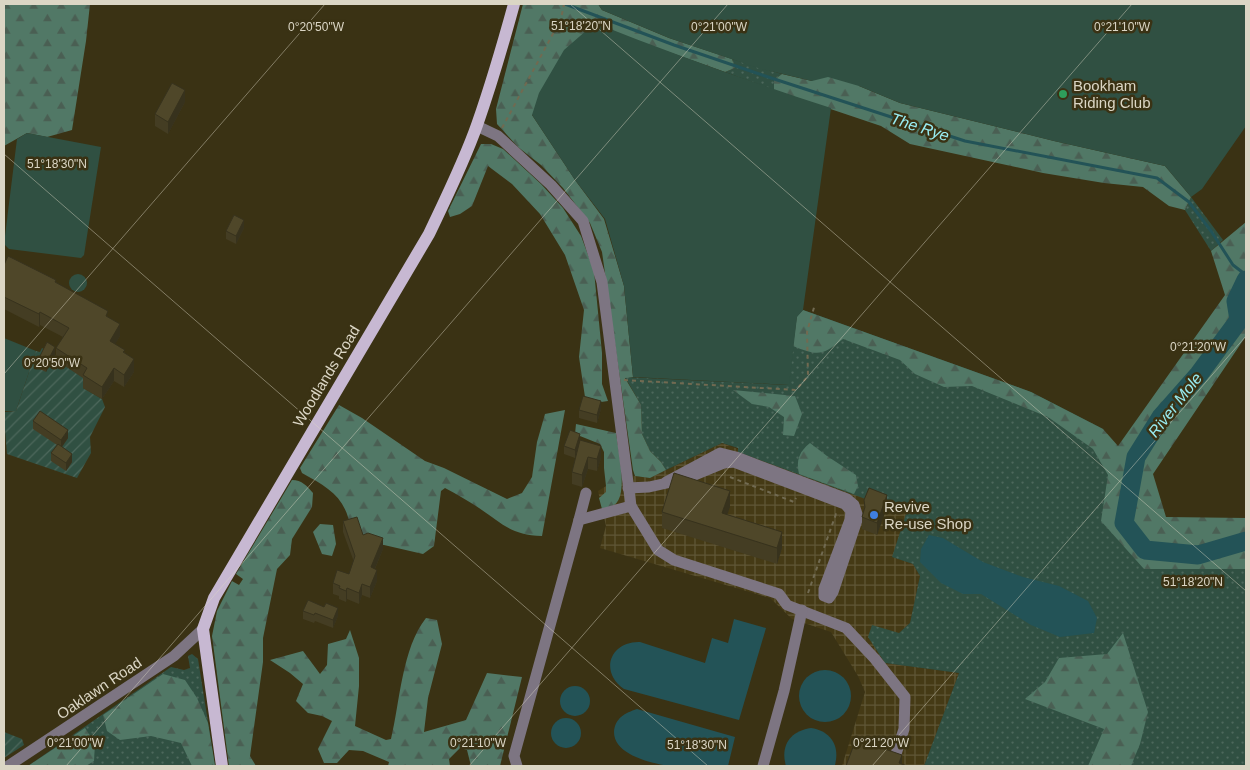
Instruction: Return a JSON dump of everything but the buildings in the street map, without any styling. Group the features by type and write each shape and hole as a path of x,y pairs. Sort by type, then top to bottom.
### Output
{"main road":[{"name":"Woodlands Road","path":"222,766 203,629 214,598 429,234 452,186 477,126 514,4"}],"street":[{"path":"477,126 498,136 551,185 583,222 602,282 631,506 658,550 674,560 779,594 787,605 846,628 875,659 906,697 904,729 895,757"},
{"path":"628,488 649,488 666,482 720,453 725,459 845,504 851,511 850,520 824,589 824,596 829,598 833,592 858,517 854,505 847,499 736,457 725,459"},
{"path":"517,766 514,756 586,493"},
{"path":"579,520 631,506"},
{"path":"763,766 784,691 802,610"},
{"name":"Oaklawn Road","path":"8,766 174,656 203,629"}],"path":[{"path":"498,136 561,20 564,4"},
{"path":"614,380 796,390 808,376 807,332 815,304"}],"shaded area":[{"path":"722,443 738,449 738,452 907,511 893,557 913,564 920,576 910,623 899,633 885,663 959,673 924,766 842,766 865,692 858,676 831,632 792,619 770,598 600,548 606,526 598,491 621,477 650,478"}],"green space":[{"path":"4,4 90,4 72,130 47,137 27,133 4,146"},
{"path":"523,4 598,4 602,10 669,38 732,59 735,68 725,72 666,51 532,115 575,180 604,219 624,286 633,377 625,378 641,405 642,434 650,451 666,470 650,478 635,476 633,470 602,252 590,223 563,188 541,165 518,147 497,124 496,109"},
{"name":"Bookham Riding Club","path":"598,4 1246,4 1246,126 1202,189 1191,197 1165,166 900,103 859,86 828,77 812,81 758,68 669,38 602,10"},
{"path":"843,11 859,86 900,103 1165,166 1191,197 1185,210 1169,206 1143,187 1043,173 910,144 881,126 774,90 774,80 782,74 812,81"},
{"path":"595,23 712,67 831,108 803,310 797,317 789,385 633,377 624,286 605,219 575,180 532,115 539,93 564,50"},
{"path":"732,59 782,74 774,80 774,90 725,72 735,68"},
{"path":"27,133 101,147 84,255 81,258 9,249 4,244 17,139"},
{"path":"481,144 491,144 503,149 541,184 563,208 581,236 594,271 602,353 602,384 608,401 601,402 585,397 579,357 584,310 565,255 540,214 512,184 488,166 472,206 460,214 450,217 448,211"},
{"path":"1191,197 1223,240 1211,251 1185,210"},
{"path":"1246,222 1246,336 1153,474 1166,517 1246,518 1246,569 1144,569 1101,521 1108,475 1093,449 1048,417 972,386 944,387 915,374 900,360 843,339 830,349 819,353 808,352 793,346 797,316 803,310 1031,392 1103,429 1118,446 1225,295 1211,251"},
{"path":"78,274 84,277 87,283 84,289 78,292 72,289 69,283 72,277"},
{"path":"803,310 1031,392 1103,429 1144,569 1246,569 1246,766 924,766 959,673 885,663 868,637 872,625 899,633 910,623 920,576 913,564 892,557 907,511 891,505 887,507 738,452 738,448 722,443 666,470 650,451 642,434 641,405 625,377 788,385 797,316"},
{"path":"4,338 36,351 16,411 4,411"},
{"path":"42,348 58,357 56,360 87,380 83,388 102,399 105,407 90,437 91,453 77,478 7,454 5,412 16,411 36,351 40,352"},
{"path":"733,390 795,396 802,414 794,436 783,435 784,417 769,407 752,404"},
{"path":"339,405 362,418 425,461 444,468 507,499 522,493 532,477 537,442 545,414 565,410 542,536 522,533 508,528 445,488 441,491 434,546 423,554 371,544 351,530 345,509 335,495 302,473 300,468"},
{"path":"576,424 616,433 622,482 618,500 613,506 602,509 599,498 606,492 604,452 600,444 575,434"},
{"path":"810,443 856,475 858,486 854,494 799,474 799,457"},
{"path":"292,480 301,482 313,493 312,507 292,539 290,555 277,569 263,638 263,662 250,756 256,766 229,766 212,636 217,611 232,581 239,585 243,579 236,574"},
{"path":"320,524 333,525 336,544 332,556 322,554 313,532"},
{"path":"426,618 437,620 442,644 428,698 424,732 466,720 487,673 522,677 500,766 471,766 467,750 460,748 449,759 450,766 388,766 389,762 363,751 349,750 337,763 324,763 318,749 332,721 322,716 308,713 296,701 303,684 270,660 303,651 320,674 327,665 328,644 346,639 350,630 359,658 359,686 355,726 386,740 391,739 407,660 418,630"},
{"path":"1123,633 1148,712 1140,744 1131,766 1088,766 1104,729 1025,699 1045,682 1059,658 1107,654"},
{"path":"192,654 198,659 215,766 28,766 171,667 184,670 190,668 188,656"},
{"path":"163,674 185,680 197,698 208,723 215,766 192,766 181,743 151,736 120,740 107,731 103,715"},
{"path":"85,728 95,743 94,761 86,766 28,766"},
{"path":"4,732 22,739 24,745 4,758"}],"water":[{"path":"929,535 943,538 983,562 1023,577 1059,586 1088,601 1097,618 1094,633 1060,637 1031,625 981,594 963,594 941,583 920,562 921,549"},
{"path":"734,619 766,628 739,720 624,689 616,682 612,674 610,666 615,652 630,643 640,642 705,663 712,638 728,643"},
{"path":"825,670 839,674 847,682 851,696 847,710 839,718 825,722 811,718 803,710 799,696 803,682 811,674"},
{"path":"575,686 581,687 589,695 589,707 581,715 575,716 569,715 561,707 560,701 561,695 569,687"},
{"path":"637,709 735,737 728,766 676,767 653,763 627,752 620,747 616,740 615,727 621,717"},
{"path":"566,718 572,719 580,727 580,739 572,747 566,748 560,747 552,739 551,733 552,727 560,719"},
{"path":"811,728 824,732 832,740 836,752 835,765 786,766 784,752 788,741 797,732"}],"waterway":[{"name":"The Rye","path":"565,4 674,45 965,141 1157,178 1189,202 1233,265 1246,275"},
{"name":"River Mole","path":"1246,280 1236,301 1239,320 1199,374 1161,417 1136,457 1124,523 1145,550 1198,555 1246,541"}],"place":[{"name":"Bookham Riding Club","path":"1063,94"},
{"name":"Revive Re-use Shop","path":"874,515"}]}
